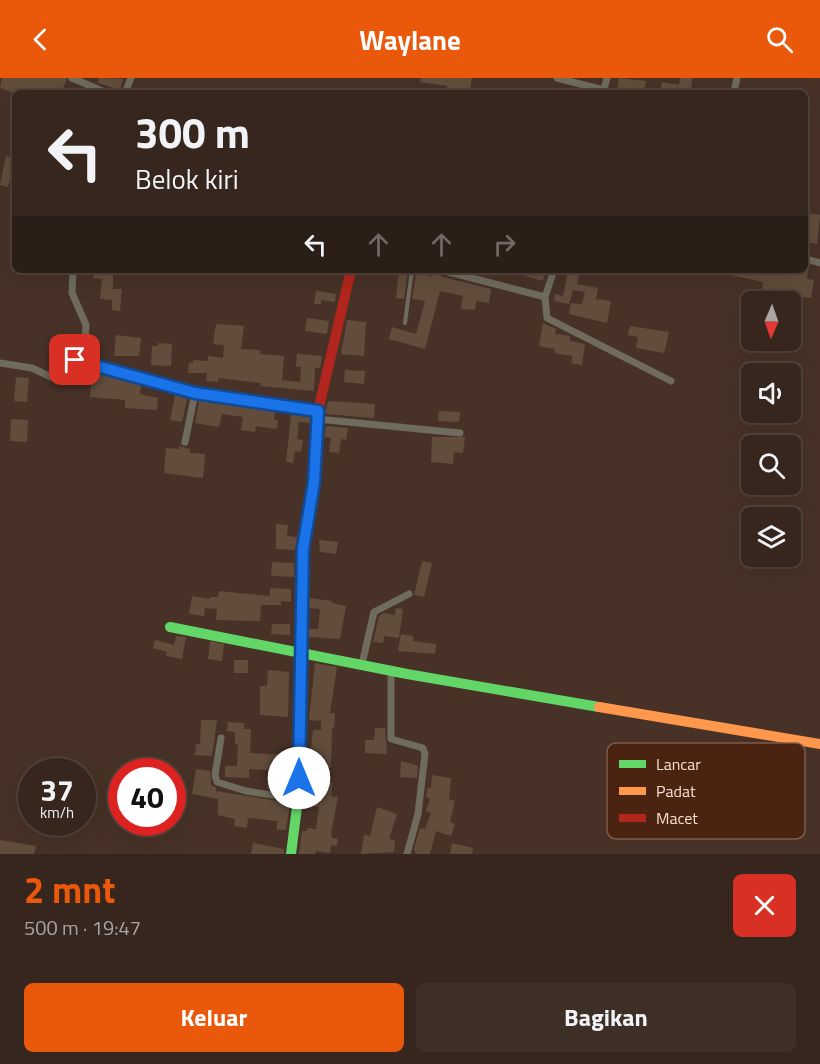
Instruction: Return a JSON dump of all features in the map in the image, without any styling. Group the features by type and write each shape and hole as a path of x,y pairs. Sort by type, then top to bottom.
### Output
{"street":[{"path":"72,78 100,90"},
{"path":"557,78 599,90"},
{"path":"735,87 737,78"},
{"path":"0,363 32,368 51,377 66,371 75,360 86,325 72,293 73,273"},
{"path":"291,854 298,799 303,549 314,482 317,415 350,273"},
{"path":"453,273 545,297"},
{"path":"553,273 545,297 545,314 550,321 672,381"},
{"path":"75,360 195,393 317,415 460,433"},
{"path":"185,442 195,393"},
{"path":"362,664 374,612 409,594"},
{"path":"170,627 216,633 391,671 820,744"},
{"path":"391,671 391,739 423,748 425,754 418,814 407,854"},
{"path":"221,738 215,775 217,782 246,791 298,799"}],"lane":[{"path":"405,323 412,273"}],"building":[{"path":"2,78 67,79 62,90 12,90 12,92 0,88"},
{"path":"99,78 123,79 120,90 98,83"},
{"path":"421,78 472,78 470,90 447,90 447,86 420,82"},
{"path":"619,78 646,81 644,90 617,89"},
{"path":"680,78 692,78 691,90 661,90 662,82 679,85"},
{"path":"6,156 12,158 12,171 8,187 0,185"},
{"path":"809,213 820,215 817,244 808,242"},
{"path":"94,273 113,273 113,289 122,289 120,311 112,310 112,300 100,299 102,279 93,278"},
{"path":"399,273 408,273 404,299 396,298"},
{"path":"416,273 432,276 432,273 437,273 443,277 491,289 489,303 476,301 475,310 461,309 463,296 440,291 425,349 389,339 392,327 416,334 425,301 412,299"},
{"path":"515,273 545,273 543,281"},
{"path":"567,273 579,273 577,284 598,288 596,299 611,301 607,323 569,314 571,303 582,304 585,292 573,290 569,304 554,301 555,294 563,296"},
{"path":"726,273 808,273 807,279 814,280 811,298 801,297 801,291 762,291 763,282"},
{"path":"316,291 336,294 335,302 321,300 321,304 314,304"},
{"path":"307,318 329,321 327,334 305,331"},
{"path":"347,320 366,322 364,356 341,354"},
{"path":"543,323 556,329 555,334 570,336 570,341 585,344 582,365 571,363 573,356 554,353 555,349 539,346"},
{"path":"216,324 244,326 241,349 260,350 260,354 284,356 282,380 300,382 301,367 296,367 297,354 322,356 320,368 315,368 314,391 260,386 261,383 218,378 218,382 206,381 207,373 188,373 189,362 193,363 193,360 208,361 208,356 223,358 224,345 213,344"},
{"path":"630,326 669,332 664,353 636,348 638,337 628,335"},
{"path":"116,335 141,338 139,356 114,356"},
{"path":"158,343 172,344 171,366 151,365 152,346 158,346"},
{"path":"345,370 365,371 364,384 344,382"},
{"path":"92,372 141,386 140,394 158,398 157,410 125,408 125,400 90,397"},
{"path":"16,377 29,378 27,402 14,401"},
{"path":"175,395 187,399 182,422 170,420"},
{"path":"199,401 275,412 274,420 278,420 277,429 256,426 255,432 241,430 243,417 222,414 219,427 195,423"},
{"path":"328,401 375,404 374,418 325,414"},
{"path":"439,411 460,412 459,422 438,421"},
{"path":"291,415 310,417 310,423 299,422 297,439 303,440 301,452 295,451 293,463 286,462"},
{"path":"11,419 28,420 27,442 10,441"},
{"path":"326,426 348,428 346,440 341,439 339,453 329,452 331,438 324,437"},
{"path":"432,437 465,437 463,453 454,452 453,464 431,462"},
{"path":"179,446 190,449 190,453 205,454 203,478 164,473 166,448 179,449"},
{"path":"276,524 288,525 287,536 297,537 295,550 276,549"},
{"path":"319,540 338,542 336,554 320,552"},
{"path":"422,561 432,563 424,597 414,595"},
{"path":"272,562 294,563 294,577 271,576"},
{"path":"270,588 291,589 291,602 281,601 281,605 261,605 260,621 216,620 217,609 205,608 204,616 189,614 192,596 210,599 210,597 218,597 219,591 270,596"},
{"path":"310,598 332,601 332,603 346,606 340,639 309,637 309,629 318,629 320,609 309,608"},
{"path":"396,608 403,609 399,638 384,636 383,643 373,642 379,616 384,613 395,615"},
{"path":"272,624 290,624 290,635 271,634"},
{"path":"401,634 413,636 413,641 436,644 435,654 398,651"},
{"path":"176,636 186,637 182,659 166,656 167,652 153,648 155,640 174,645"},
{"path":"210,641 224,644 222,661 208,659"},
{"path":"234,660 248,660 248,673 234,673"},
{"path":"315,663 337,667 330,713 335,713 334,728 332,728 331,768 309,767 313,730 321,730 321,721 309,720"},
{"path":"268,670 289,672 288,717 260,715 260,686 267,686"},
{"path":"201,720 217,720 212,756 195,755 196,744 200,744"},
{"path":"228,722 244,723 244,729 251,729 250,753 287,755 286,775 291,775 291,792 267,789 268,770 249,769 249,778 225,777 225,766 237,766 238,744 235,744 235,732 227,731"},
{"path":"375,728 385,728 387,754 365,753 365,740 374,740"},
{"path":"401,761 418,766 417,778 400,777"},
{"path":"196,769 210,771 211,785 216,788 216,791 290,803 286,830 277,830 277,821 248,818 247,828 234,826 235,819 218,815 218,799 192,794"},
{"path":"432,775 451,778 449,799 455,801 450,822 455,824 451,836 436,831 430,854 416,854 414,849 420,828 425,829 431,813 426,811 430,799 426,797 428,787 431,788"},
{"path":"310,780 333,782 331,796 338,797 331,834 332,838 338,839 337,846 331,845 330,853 316,851 315,854 299,854 302,831 307,831 307,828 316,829 319,807 308,806"},
{"path":"377,807 397,814 389,839 395,840 394,852 361,854 364,835 370,836"},
{"path":"0,840 36,846 34,854 0,854"},
{"path":"253,843 284,849 284,854 251,854"},
{"path":"452,843 473,848 472,854 450,854"}],"traffic: fast":[{"path":"75,360 195,393 318,411"},
{"path":"291,854 298,799 302,586"},
{"path":"170,627 407,674 599,707"}],"traffic: slow":[{"path":"599,707 820,744"}],"traffic: jam":[{"path":"302,586 303,549 314,482 318,411 350,273"}],"route":[{"path":"75,360 195,393 250,403 318,411 314,482 303,549 299,778"}]}
